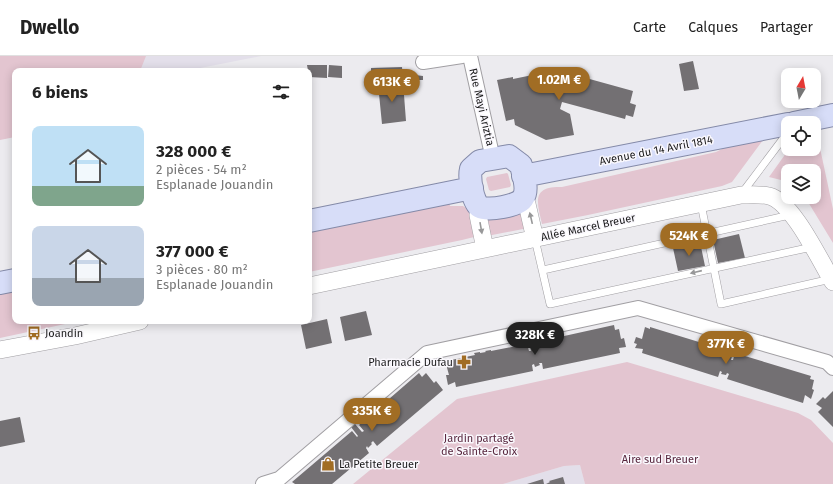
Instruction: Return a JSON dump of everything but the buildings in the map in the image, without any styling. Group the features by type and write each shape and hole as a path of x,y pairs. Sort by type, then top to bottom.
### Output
{"main road":[{"path":"821,118 833,115"},
{"name":"Avenue du 14 Avril 1814","path":"523,176 781,125"},
{"path":"509,156 521,165 523,176 526,190 523,199 517,204 488,209 476,197 470,175 471,169 480,161 509,156"},
{"path":"312,221 476,197"},
{"path":"0,283 12,281"}],"street":[{"name":"Rue Mayi Ariztia","path":"423,62 462,56"},
{"name":"Rue Mayi Ariztia","path":"470,56 493,159"},
{"name":"Allée Marcel Breuer","path":"312,285 741,195 769,196 781,202 792,215 832,280"},
{"path":"476,197 485,249"},
{"name":"Allée Marcel Breuer","path":"523,199 527,204 535,239"},
{"path":"263,484 279,479 427,353 638,308 827,362 833,368"},
{"path":"0,350 75,336 125,324"}],"lane":[{"path":"741,195 781,141"},
{"path":"701,203 721,304 832,280"},
{"path":"543,270 792,215"},
{"path":"535,239 550,304 812,247"}],"shaded area":[{"path":"135,56 261,56 200,68 138,68"},
{"path":"580,465 585,484 503,484 564,466"}],"green space":[{"path":"0,56 146,56 141,68 12,68 12,138 0,140"},
{"path":"763,140 732,182 722,186 542,224 538,197 545,189 562,187 716,152 728,146"},
{"path":"821,153 833,209 833,243 809,204 821,204 821,164 781,164 781,180 769,177 784,156 821,156"},
{"path":"507,173 511,185 510,187 491,191 489,190 486,179 487,177"},
{"path":"449,202 450,206 463,206 469,210 474,237 312,271 312,227"},
{"path":"520,211 528,228 487,236 484,216"},
{"path":"12,289 12,324 65,324 0,338 0,291"},
{"path":"627,362 798,413 811,420 833,443 833,484 585,484 580,465 564,466 503,484 353,484 457,399"}],"place":[{"name":"Joandin","path":"34,333"},
{"name":"Pharmacie Dufau","path":"464,362"},
{"name":"La Petite Breuer","path":"328,464"}],"park label":[{"name":"Jardin partagé de Sainte-Croix","path":"479,444"},
{"name":"Aire sud Breuer","path":"660,459"}]}
